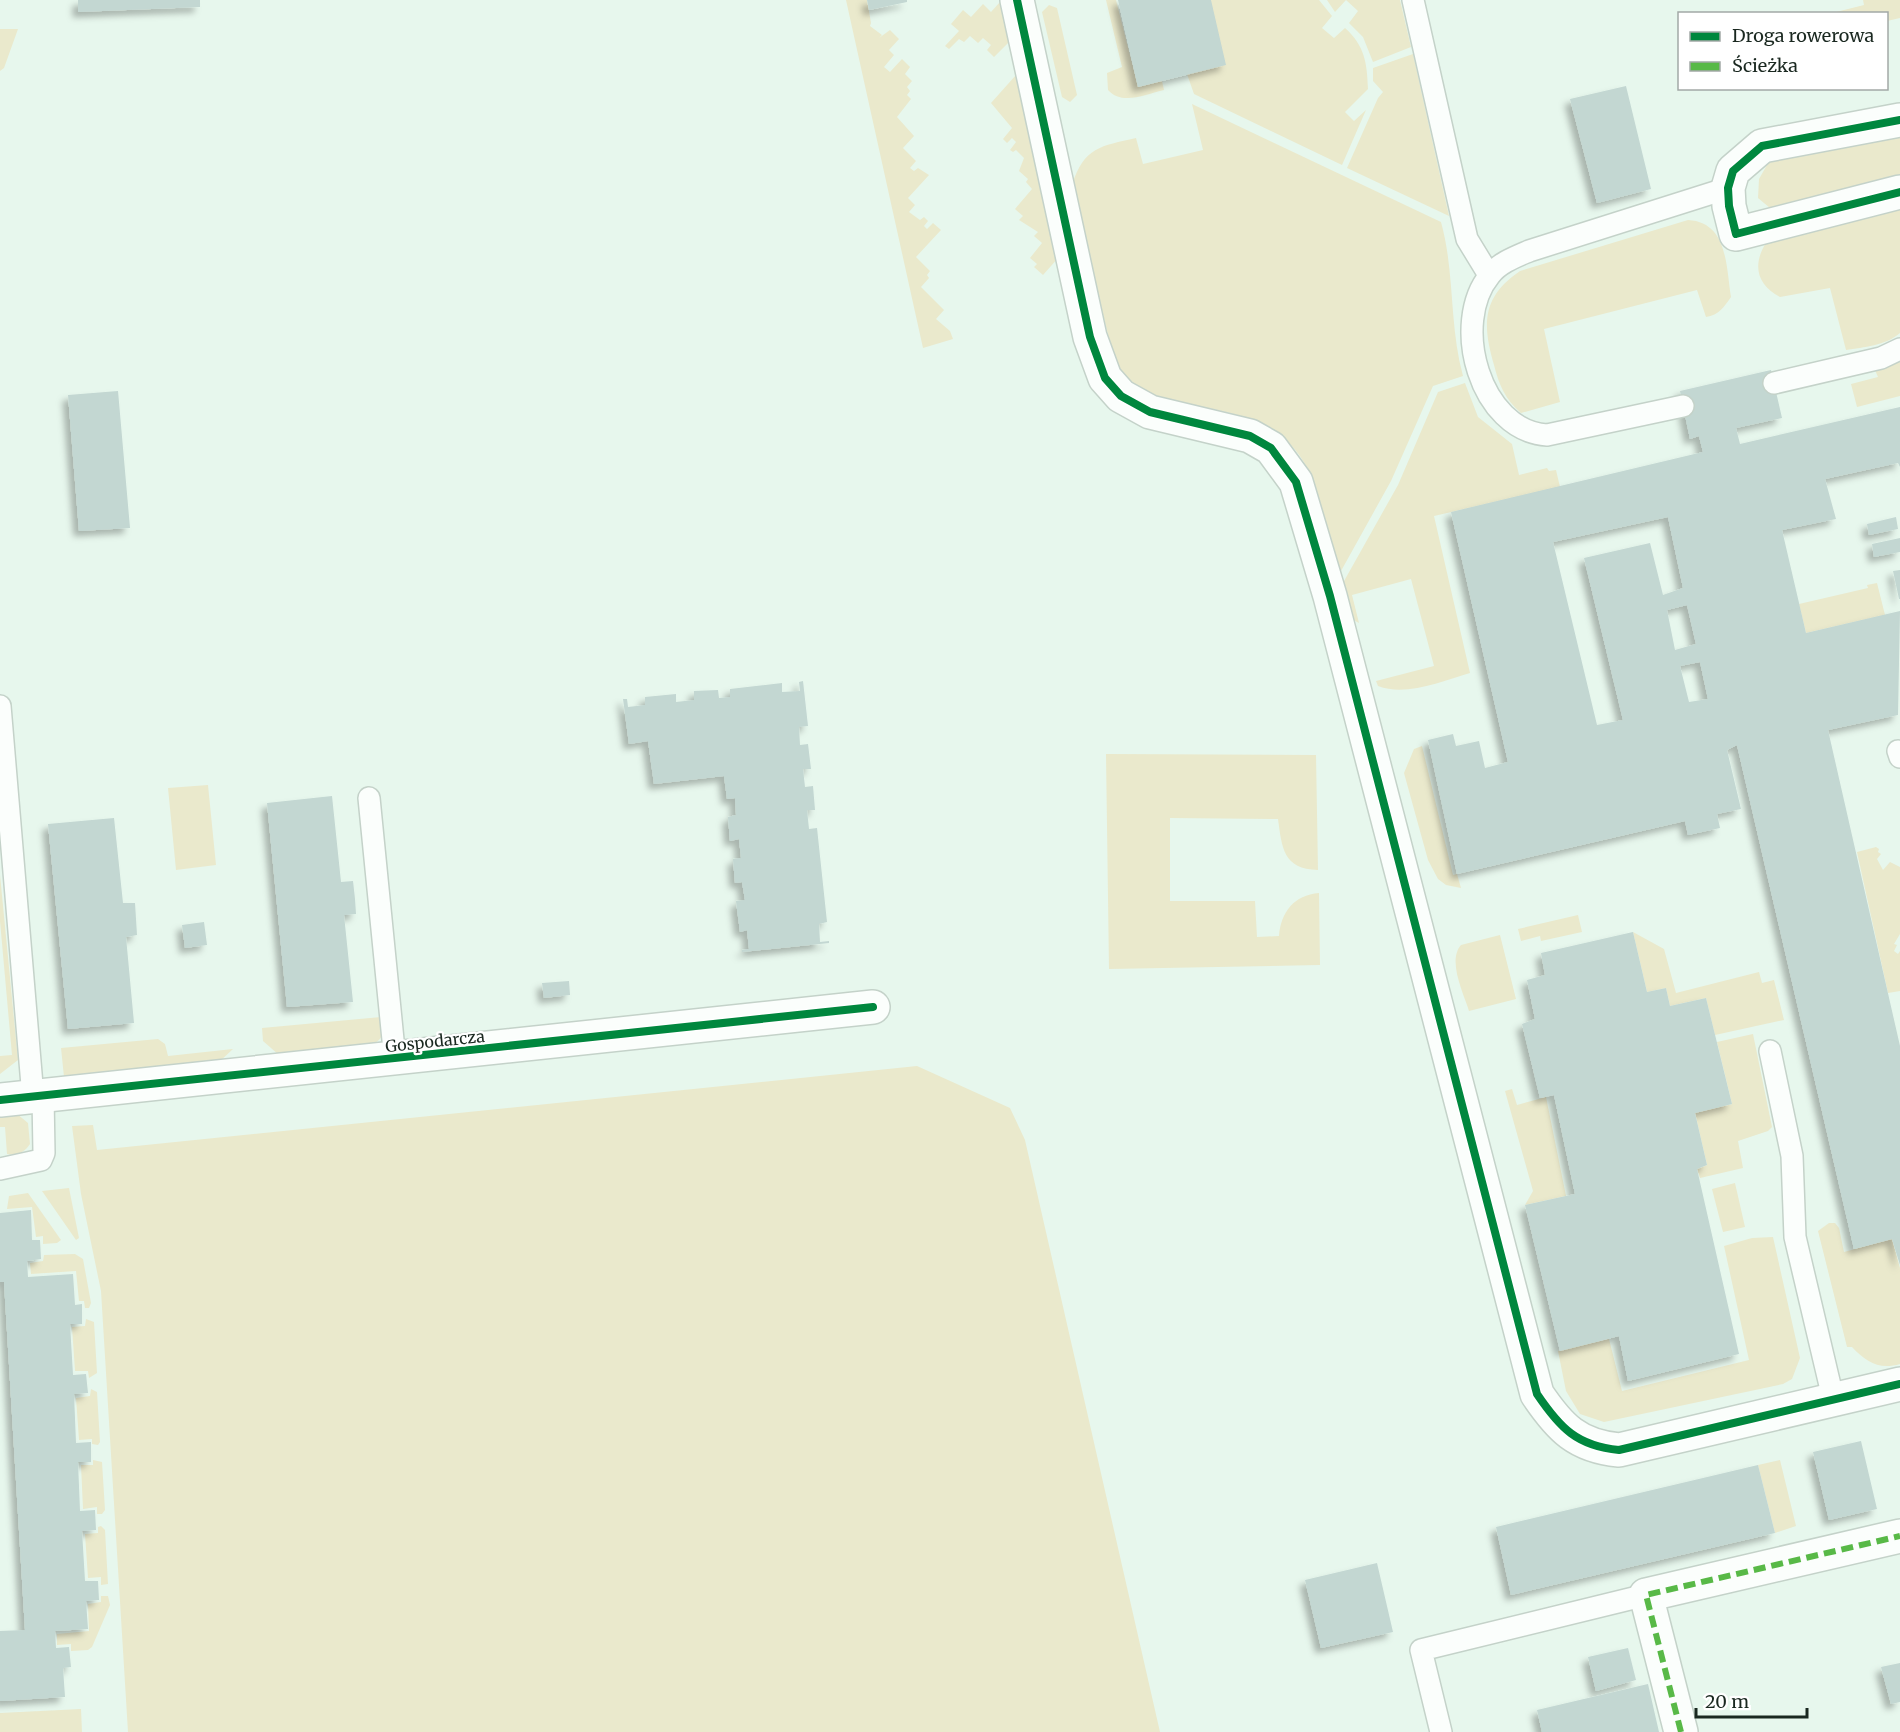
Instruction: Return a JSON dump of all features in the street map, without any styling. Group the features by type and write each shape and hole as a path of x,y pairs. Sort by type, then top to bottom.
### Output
{"street":[{"path":"1017,0 1090,337 1106,378 1121,396 1150,412 1250,436 1271,448 1296,482 1330,596 1538,1394 1552,1416 1570,1433 1589,1446 1618,1450 1900,1384"},
{"path":"1900,120 1762,146 1733,171 1728,188 1729,206 1736,234 1900,192"},
{"name":"Gospodarcza","path":"0,1100 395,1060 873,1007"},
{"path":"1681,1732 1646,1595 1900,1536"}],"lane":[{"path":"1413,0 1467,239 1489,275"},
{"path":"1683,406 1547,435 1516,427 1500,414 1486,393 1472,347 1472,324 1478,296 1489,275 1503,263 1528,251 1728,188"},
{"path":"1773,383 1881,358 1900,349"},
{"path":"0,706 44,1153 41,1160 0,1169"},
{"path":"369,798 395,1060"},
{"path":"1770,1051 1792,1156 1795,1238 1833,1398"},
{"path":"1442,1732 1421,1650 1646,1595"}],"green space":[{"path":"846,0 867,0 870,26 882,35 879,38 890,30 899,39 889,50 894,55 884,67 890,72 902,59 910,67 905,74 912,81 907,87 910,91 907,95 911,99 897,117 914,136 903,148 916,161 910,168 914,171 918,168 929,175 908,198 915,205 909,212 920,220 924,217 928,221 924,226 927,229 933,223 941,230 916,257 930,271 927,275 929,278 921,287 944,310 936,319 950,331 953,339 923,348"},
{"path":"1106,0 1116,0 1138,87 1162,81 1164,90 1127,98 1114,95 1108,90 1107,73 1122,67"},
{"path":"1211,0 1319,0 1332,16 1322,28 1334,38 1345,28 1357,41 1364,56 1368,89 1345,112 1354,121 1366,110 1342,165 1194,94 1187,74"},
{"path":"1327,0 1346,0 1335,12"},
{"path":"1346,0 1400,0 1411,47 1373,62 1363,37 1349,23 1358,11"},
{"path":"1863,0 1900,0 1900,18 1888,21 1888,12 1836,12 1864,5"},
{"path":"1000,2 1009,42 994,57 987,50 991,45 983,38 978,43 970,36 964,42 959,39 949,49 945,46 959,31 951,24 963,10 971,17 983,4 991,12"},
{"path":"1049,5 1057,8 1077,95 1070,102 1062,97 1042,12"},
{"path":"0,29 18,29 4,68 0,71"},
{"path":"1413,54 1449,216 1347,168 1378,98 1383,92 1373,81 1373,68"},
{"path":"1016,75 1059,257 1043,275 1034,267 1037,264 1030,258 1042,243 1034,236 1038,232 1019,220 1023,216 1015,209 1032,189 1026,182 1028,179 1019,171 1024,158 1016,150 1013,152 1010,150 1016,142 1012,138 1007,143 1003,139 1012,128 991,103"},
{"path":"1192,104 1441,222 1463,376 1433,386 1391,481 1336,580 1308,469 1296,451 1282,437 1266,426 1231,413 1154,396 1133,386 1115,364 1072,185 1077,172 1088,156 1095,150 1113,143 1136,138 1143,164 1203,150"},
{"path":"1900,131 1900,179 1777,209 1770,208 1758,198 1759,179 1771,158"},
{"path":"1900,206 1900,333 1888,341 1846,350 1830,288 1780,297 1766,287 1762,280 1758,267 1766,243"},
{"path":"1688,220 1701,223 1711,229 1723,248 1731,297 1723,307 1706,317 1697,290 1544,329 1560,402 1521,413 1503,391 1490,350 1488,312 1498,291 1520,271"},
{"path":"1900,362 1900,396 1857,407 1851,384 1878,377 1875,370"},
{"path":"1465,383 1478,417 1512,444 1519,475 1547,468 1549,471 1556,470 1560,487 1434,516 1470,673 1424,687 1389,689 1378,686 1376,681 1434,666 1411,579 1352,595 1359,623 1346,616 1339,590 1398,485 1438,392"},
{"path":"1877,583 1885,615 1806,633 1799,604 1868,588 1867,585"},
{"path":"1422,746 1453,875 1457,874 1461,888 1446,885 1438,879 1428,860 1404,773 1414,749"},
{"path":"1106,754 1316,755 1318,870 1298,866 1286,855 1278,819 1170,818 1170,901 1255,901 1257,937 1279,936 1280,927 1290,906 1302,897 1319,893 1320,965 1109,969"},
{"path":"208,785 216,865 176,870 168,788"},
{"path":"1876,847 1881,854 1877,859 1883,870 1890,862 1900,867 1900,934 1894,944 1897,945 1894,951 1898,954 1900,951 1900,991 1888,993 1857,852"},
{"path":"0,875 18,1060 0,1074 0,1056 12,1055 0,921"},
{"path":"1578,915 1582,932 1541,941 1540,936 1521,941 1518,929"},
{"path":"1633,932 1664,949 1676,993 1759,972 1762,983 1774,980 1784,1020 1715,1035 1706,998 1670,1006 1666,988 1647,992"},
{"path":"1500,935 1516,999 1469,1011 1458,978 1457,952 1461,945"},
{"path":"381,1017 383,1029 381,1038 360,1049 332,1053 279,1055 263,1041 262,1028"},
{"path":"1753,1034 1772,1127 1768,1131 1738,1141 1743,1168 1700,1178 1697,1169 1707,1165 1695,1113 1732,1104 1717,1042"},
{"path":"158,1039 165,1044 168,1056 233,1049 218,1063 64,1077 61,1048"},
{"path":"917,1066 1010,1108 1025,1140 1160,1732 128,1732 101,1291 81,1194 72,1126 93,1125 97,1150"},
{"path":"1512,1089 1517,1105 1546,1097 1566,1196 1525,1205 1533,1191 1505,1091"},
{"path":"16,1113 28,1123 30,1144 20,1153 7,1154 5,1127 0,1127 0,1114"},
{"path":"1735,1183 1745,1227 1723,1232 1712,1189"},
{"path":"69,1188 79,1238 76,1240 42,1191"},
{"path":"28,1193 61,1240 57,1243 43,1244 43,1236 36,1237 32,1207 7,1209 9,1196"},
{"path":"1829,1223 1835,1223 1839,1228 1844,1252 1892,1239 1900,1268 1900,1364 1879,1365 1862,1357 1852,1347 1847,1347 1818,1231"},
{"path":"1773,1237 1800,1358 1792,1379 1783,1384 1604,1422 1580,1414 1566,1391 1558,1351 1609,1339 1622,1391 1749,1360 1724,1246 1752,1238"},
{"path":"75,1254 83,1259 91,1303 89,1308 85,1308 84,1301 79,1301 76,1271 31,1274 30,1263 43,1261 44,1255"},
{"path":"86,1319 94,1322 97,1373 89,1378 88,1371 75,1371 72,1327 85,1326"},
{"path":"91,1389 97,1392 100,1442 98,1445 92,1444 92,1439 79,1440 76,1398 90,1396"},
{"path":"93,1460 102,1462 105,1510 102,1514 97,1514 97,1507 83,1509 81,1465 93,1465"},
{"path":"1780,1460 1796,1526 1775,1533 1758,1465"},
{"path":"101,1526 105,1530 108,1584 101,1585 101,1577 88,1578 85,1534 98,1533 98,1527"},
{"path":"101,1596 108,1596 110,1605 92,1647 88,1650 71,1651 71,1644 57,1645 57,1634 89,1631 88,1604 101,1602"},
{"path":"81,1709 82,1732 0,1732 0,1713"}],"building":[{"path":"78,0 200,0 200,7 78,12"},
{"path":"867,0 907,0 907,2 869,10"},
{"path":"1118,0 1211,0 1226,65 1138,87"},
{"path":"1626,86 1651,189 1597,203 1570,99"},
{"path":"1771,370 1782,418 1736,428 1740,444 1900,407 1900,467 1898,463 1825,479 1836,519 1782,530 1806,633 1900,611 1898,715 1828,730 1900,1046 1900,1265 1892,1239 1854,1249 1737,745 1727,750 1741,809 1717,814 1720,828 1688,835 1685,821 1457,874 1428,740 1453,734 1456,746 1479,741 1485,768 1508,762 1451,512 1703,452 1699,436 1690,439 1680,391","holes":["1668,517 1683,588 1663,595 1650,543 1584,558 1623,720 1597,725 1553,542","1687,605 1696,644 1675,650 1667,610","1700,662 1708,699 1689,702 1680,666"]},
{"path":"118,391 130,528 79,531 68,395"},
{"path":"1896,517 1898,529 1869,535 1867,524"},
{"path":"1900,538 1900,552 1874,557 1872,544"},
{"path":"1900,570 1900,599 1899,599 1893,571"},
{"path":"803,681 808,726 799,727 800,745 808,744 811,769 803,769 805,787 813,786 815,810 807,810 809,829 817,828 827,922 819,924 820,942 829,941 829,943 742,952 742,950 749,949 747,930 740,932 736,901 745,900 742,882 735,883 733,859 741,858 739,839 730,841 728,817 736,815 735,798 727,799 724,776 654,784 648,741 629,744 623,699 627,699 628,707 645,705 645,697 676,694 676,702 694,700 694,691 718,690 719,698 730,697 730,689 782,683 782,692 800,691 799,682"},
{"path":"332,796 341,882 353,881 355,899 356,914 344,915 353,1002 287,1007 267,803"},
{"path":"114,818 123,903 135,903 137,935 126,937 134,1023 68,1029 48,824"},
{"path":"204,922 207,945 185,948 182,925"},
{"path":"1633,932 1647,992 1666,988 1670,1006 1706,998 1732,1104 1695,1113 1707,1165 1697,1169 1739,1354 1628,1381 1619,1336 1560,1351 1525,1205 1575,1194 1554,1095 1540,1098 1522,1024 1535,1019 1527,980 1545,975 1541,953"},
{"path":"569,981 570,995 544,998 542,983"},
{"path":"31,1210 32,1240 40,1240 41,1259 27,1261 28,1277 73,1274 75,1305 82,1304 82,1324 70,1324 73,1375 86,1374 88,1393 74,1394 76,1443 91,1442 91,1462 78,1462 80,1511 95,1510 96,1530 82,1531 85,1581 98,1581 99,1600 86,1601 88,1629 55,1631 56,1648 69,1647 71,1667 63,1668 65,1697 0,1701 0,1631 25,1630 4,1282 0,1282 0,1213"},
{"path":"1861,1441 1877,1509 1829,1520 1813,1452"},
{"path":"1758,1465 1775,1533 1511,1595 1496,1527"},
{"path":"1377,1563 1393,1632 1321,1648 1305,1580"},
{"path":"1628,1648 1636,1680 1596,1691 1588,1657"},
{"path":"1900,1663 1900,1702 1891,1704 1881,1667"},
{"path":"1648,1684 1659,1732 1542,1732 1537,1710"}],"marked path":[{"path":"1681,1732 1646,1595 1900,1536"}],"cycle path":[{"path":"1017,0 1090,337 1105,378 1121,396 1150,412 1250,436 1271,448 1296,482 1330,596 1537,1394 1554,1417 1571,1433 1592,1444 1619,1450 1900,1384"},
{"path":"1900,120 1762,146 1733,171 1728,188 1729,206 1736,234 1900,192"},
{"path":"0,1100 873,1007"}]}
